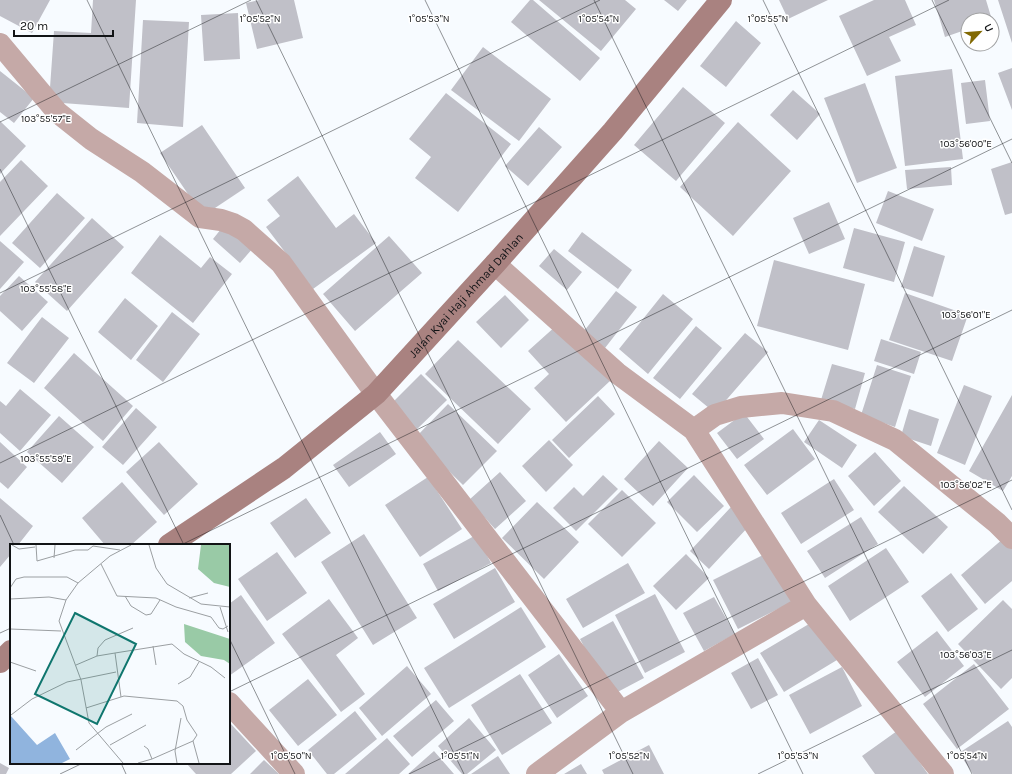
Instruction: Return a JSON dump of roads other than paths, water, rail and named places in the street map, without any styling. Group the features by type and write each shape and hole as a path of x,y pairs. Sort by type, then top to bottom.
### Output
{"main road":[{"name":"Jalan Kyai Haji Ahmad Dahlan","path":"170,544 284,468 376,394 495,264 613,131 720,0"},
{"path":"0,662 10,652"}],"street":[{"path":"0,44 57,112 86,135 142,172 200,217 221,220 244,230 281,262 376,394 621,712"},
{"path":"495,264 617,373 694,430 806,605 943,774"},
{"path":"694,430 715,415 741,407 782,403 833,411 895,440 997,523 1012,538"},
{"path":"537,774 621,712 806,605"},
{"path":"230,704 294,774"}]}
